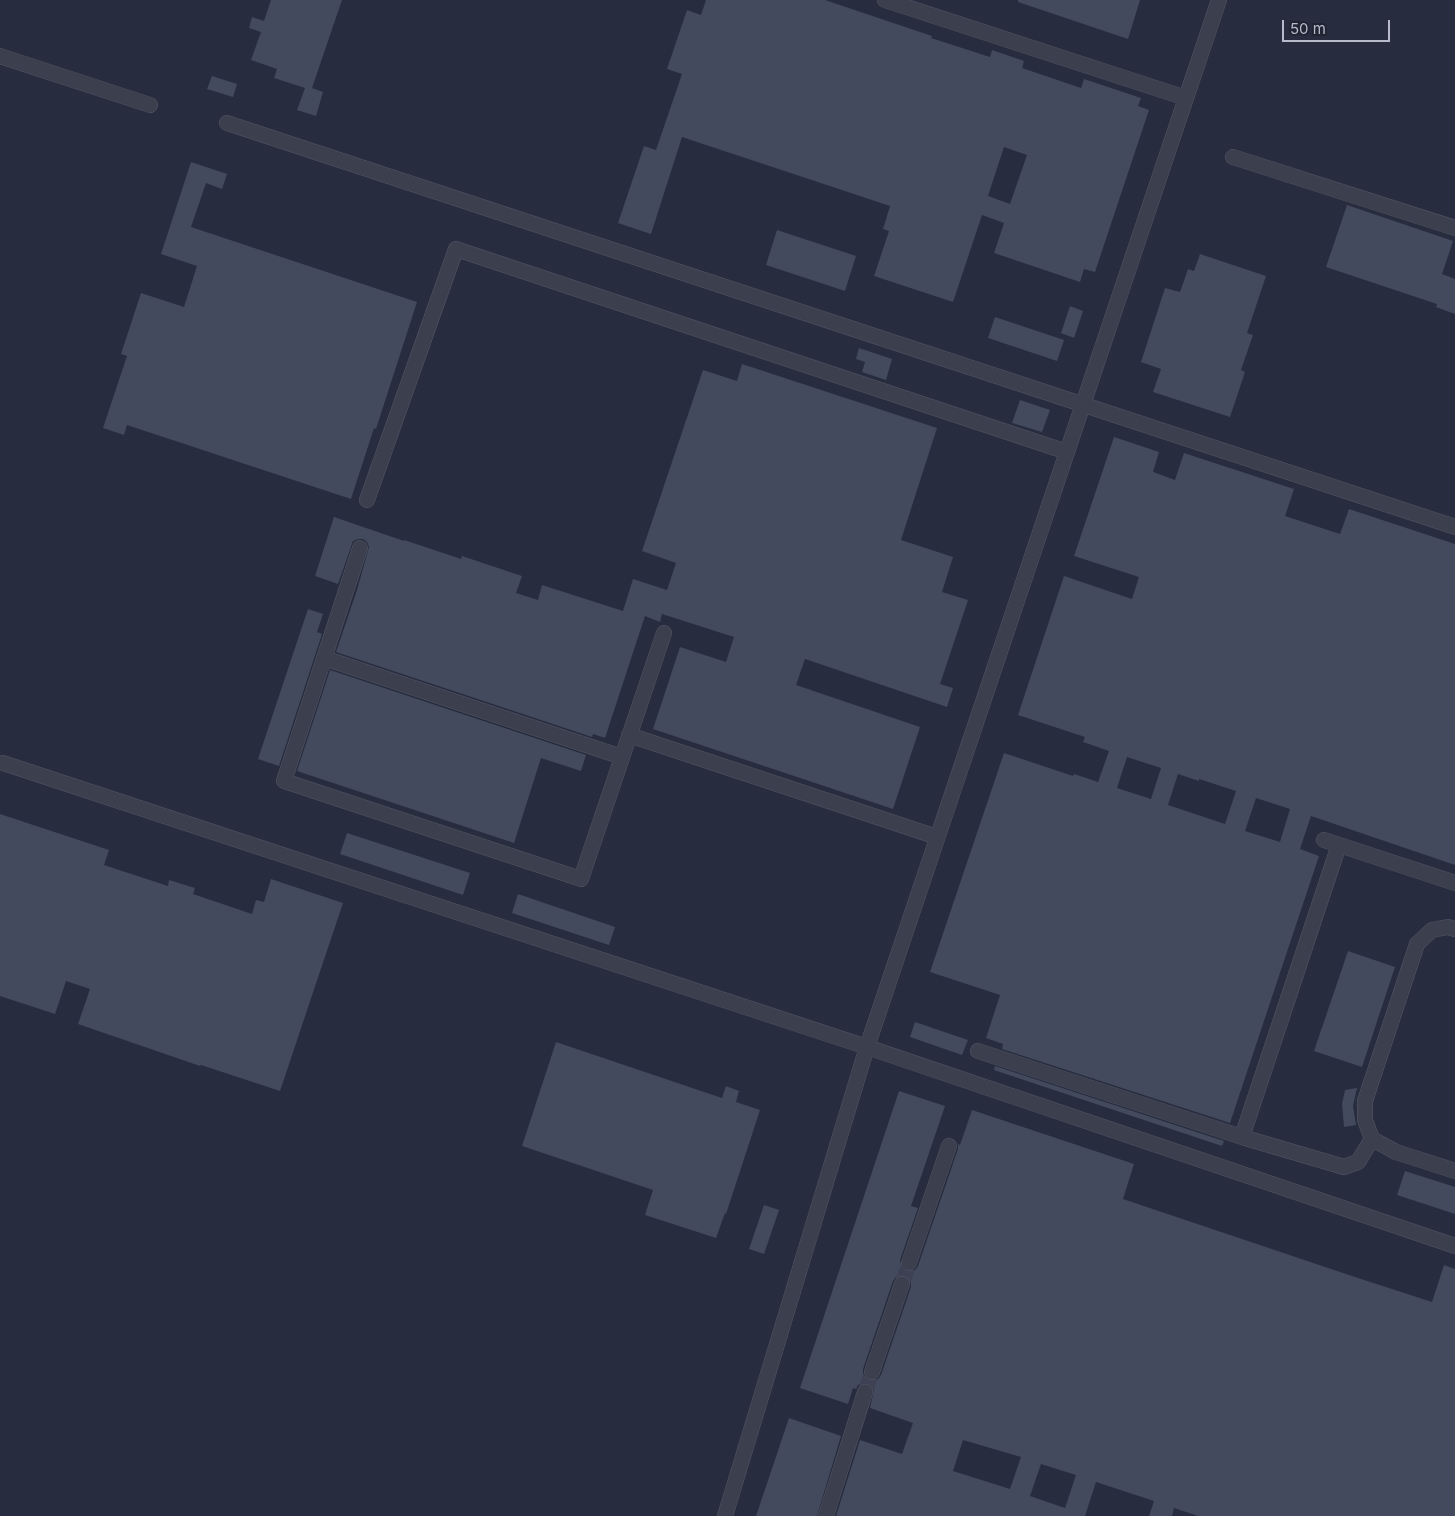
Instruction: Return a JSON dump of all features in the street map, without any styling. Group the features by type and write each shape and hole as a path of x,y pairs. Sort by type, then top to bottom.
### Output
{"lane":[{"path":"885,0 1186,98"},
{"path":"725,1516 867,1047 1220,0"},
{"path":"0,56 150,105"},
{"path":"228,123 1455,527"},
{"path":"1233,157 1455,228"},
{"path":"367,500 456,249 1067,452"},
{"path":"360,548 284,780 581,879 664,633"},
{"path":"324,658 622,757"},
{"path":"630,735 938,837"},
{"path":"3,763 867,1047 1455,1246"},
{"path":"1324,840 1455,883"},
{"path":"1242,1137 1339,845"},
{"path":"1455,929 1448,927 1432,930 1417,944 1365,1101 1365,1120 1372,1140 1396,1152 1455,1172"},
{"path":"978,1051 1242,1137 1344,1167 1358,1162 1372,1140"},
{"path":"908,1263 949,1146"},
{"path":"872,1372 902,1284"},
{"path":"826,1516 865,1392"}],"building":[{"path":"271,0 342,0 312,88 323,92 316,116 297,110 305,88 274,78 277,69 251,60 261,32 249,28 252,17 264,21"},
{"path":"706,0 825,0 990,57 992,50 1024,61 1022,68 1081,88 1084,79 1141,98 1138,106 1149,110 1095,272 1084,269 1080,282 994,253 1004,223 982,215 953,302 874,276 889,231 883,229 890,206 682,137 651,234 618,223 644,146 656,150 682,74 667,69 687,10 701,15","holes":["1004,147 1027,155 1010,204 988,196"]},
{"path":"1018,0 1140,0 1128,39 1018,2"},
{"path":"212,76 237,84 233,97 207,89"},
{"path":"191,162 227,174 222,189 206,183 191,227 417,302 351,499 127,425 124,435 103,428 127,356 121,354 141,293 184,307 197,266 161,254"},
{"path":"1347,205 1453,241 1442,274 1455,279 1455,314 1436,307 1437,304 1326,267"},
{"path":"777,230 856,256 845,291 766,265"},
{"path":"1200,254 1266,276 1247,333 1253,335 1241,370 1245,372 1230,417 1153,392 1161,369 1141,362 1165,288 1180,292 1188,269 1194,271"},
{"path":"1070,306 1083,311 1074,338 1061,333"},
{"path":"995,317 1064,340 1057,361 988,338"},
{"path":"859,348 892,359 886,380 862,372 865,362 856,359"},
{"path":"742,364 937,428 901,540 953,557 942,592 968,600 940,684 953,688 947,707 805,659 796,685 920,727 893,809 653,729 680,647 726,662 734,637 662,614 660,622 645,616 605,738 593,734 592,737 336,652 369,547 363,539 353,541 338,584 315,576 334,517 461,559 462,556 522,576 516,593 538,600 542,585 623,611 633,579 667,590 676,563 642,551 703,370 737,381"},
{"path":"1020,400 1050,410 1042,432 1012,423"},
{"path":"1114,437 1159,452 1153,472 1175,480 1184,453 1294,489 1285,516 1340,534 1349,509 1455,544 1455,865 1311,816 1300,849 1319,856 1230,1123 1002,1049 1003,1044 986,1038 1000,995 930,972 1004,753 1073,776 1074,774 1098,782 1109,751 1083,742 1085,737 1018,715 1064,576 1132,599 1139,577 1074,556","holes":["1127,757 1161,768 1151,799 1117,788","1178,774 1236,791 1225,824 1168,805","1256,798 1290,809 1280,842 1245,831"]},
{"path":"308,609 323,614 317,632 322,634 279,766 258,759"},
{"path":"330,670 586,755 581,771 541,758 514,843 297,771"},
{"path":"0,814 109,850 104,865 168,886 169,880 195,888 193,894 252,914 256,900 264,902 271,879 343,903 280,1091 78,1024 90,989 66,981 55,1014 0,996"},
{"path":"347,833 470,873 463,895 340,854"},
{"path":"518,894 615,927 609,945 512,913"},
{"path":"1348,951 1395,967 1362,1067 1314,1051"},
{"path":"915,1022 968,1040 962,1055 910,1037"},
{"path":"556,1042 722,1098 726,1086 739,1091 736,1102 760,1110 726,1214 716,1238 645,1215 653,1190 522,1146"},
{"path":"995,1066 1224,1141 1222,1146 994,1070"},
{"path":"1357,1088 1353,1106 1356,1125 1344,1127 1342,1104 1345,1090"},
{"path":"899,1091 945,1106 911,1206 918,1208 900,1260 902,1269 906,1272 915,1270 918,1266 958,1149 958,1144 960,1145 972,1110 1134,1164 1123,1199 1355,1277 1432,1302 1444,1265 1455,1269 1455,1516 1198,1516 1174,1508 1172,1516 1149,1516 1154,1501 1096,1482 1085,1516 836,1516 860,1440 902,1454 913,1423 870,1408 874,1390 868,1383 858,1385 856,1389 853,1388 848,1404 800,1388","holes":["900,1275 905,1275 909,1278 911,1287 881,1375 878,1379 869,1381 865,1378 863,1369 893,1281","963,1440 1021,1457 1010,1489 953,1471","1041,1464 1076,1475 1065,1508 1030,1496"]},
{"path":"1405,1171 1455,1187 1455,1214 1397,1195"},
{"path":"764,1205 779,1210 764,1254 749,1249"},
{"path":"789,1418 841,1436 817,1516 756,1516"}],"tunnel":[{"path":"902,1284 909,1263"},
{"path":"865,1392 872,1372"}]}
